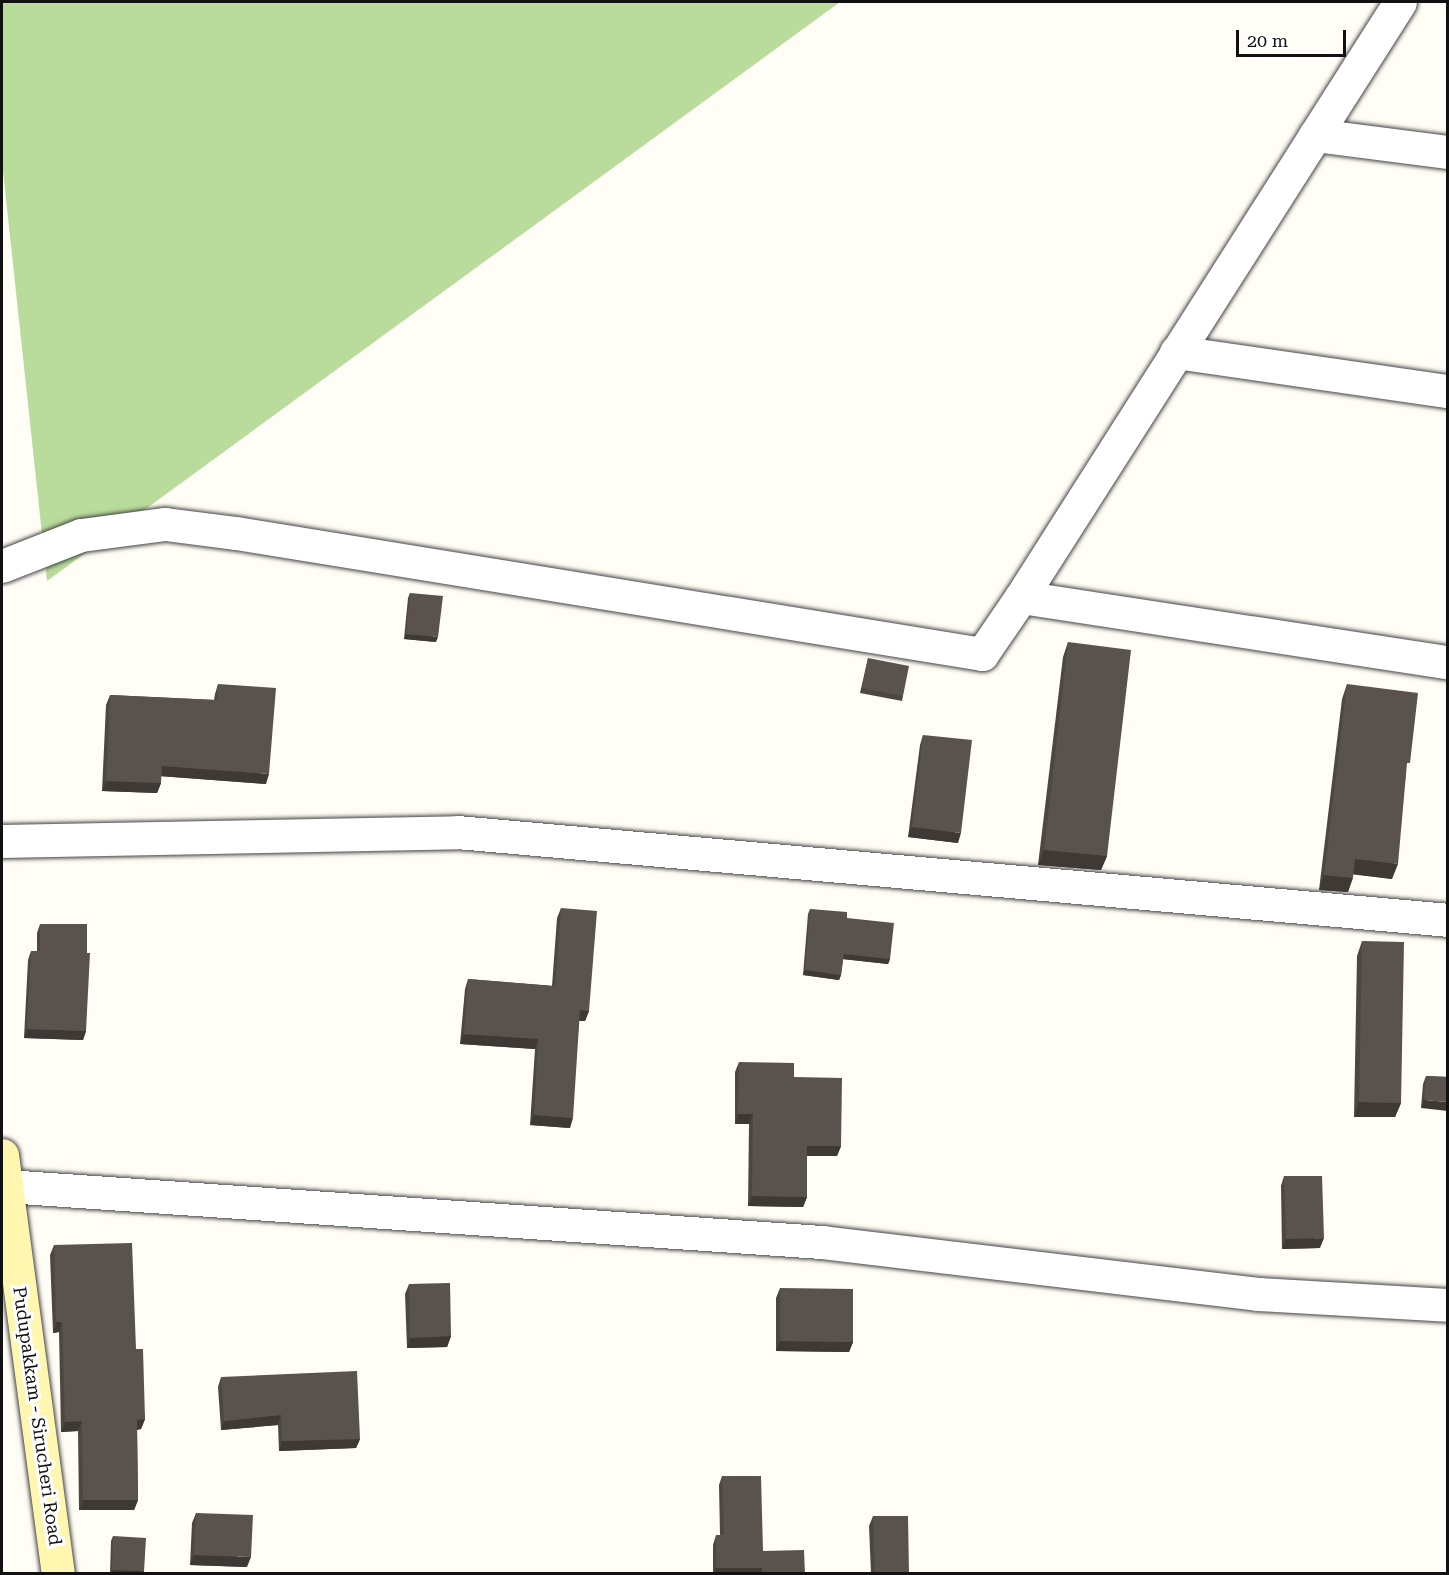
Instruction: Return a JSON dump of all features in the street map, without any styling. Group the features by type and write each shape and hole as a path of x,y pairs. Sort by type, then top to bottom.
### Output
{"street":[{"path":"2,566 81,535 165,524 236,533 982,654 1021,597 1400,2"},
{"path":"1315,135 1448,152"},
{"path":"1176,352 1448,391"},
{"path":"1021,597 1448,662"},
{"path":"2,841 458,832 1448,920"},
{"name":"Pudupakkam - Sirucheri Road","path":"2,1155 58,1574"},
{"path":"6,1186 822,1242 1258,1294 1448,1305"}],"green space":[{"path":"2,2 840,2 47,581 2,162"}],"building":[{"path":"410,593 443,596 438,637 406,634"},
{"path":"1068,642 1131,650 1107,856 1044,850"},
{"path":"868,658 909,666 903,696 862,688"},
{"path":"218,684 276,688 269,774 162,766 161,783 106,781 110,695 217,700"},
{"path":"1347,684 1418,693 1410,763 1407,763 1398,864 1355,859 1353,878 1324,875"},
{"path":"923,735 972,740 961,833 912,827"},
{"path":"561,908 597,911 589,1011 580,1010 573,1118 534,1115 538,1039 464,1034 468,979 555,986"},
{"path":"810,909 847,912 847,918 894,923 890,959 844,954 841,975 805,970"},
{"path":"40,924 87,924 87,953 90,953 86,1031 27,1029 31,951 40,951"},
{"path":"1362,941 1404,942 1401,1103 1359,1102"},
{"path":"739,1062 794,1063 794,1077 842,1078 841,1146 807,1146 807,1197 752,1196 753,1114 738,1114"},
{"path":"1426,1076 1448,1077 1448,1102 1424,1100"},
{"path":"1284,1176 1322,1176 1324,1238 1286,1239"},
{"path":"132,1243 136,1349 143,1349 145,1419 137,1420 138,1500 83,1500 82,1421 65,1422 62,1322 56,1322 54,1245"},
{"path":"450,1283 451,1336 410,1338 409,1284"},
{"path":"780,1288 853,1289 853,1342 780,1341"},
{"path":"357,1371 360,1439 282,1441 281,1415 224,1421 221,1377"},
{"path":"722,1476 761,1476 763,1551 804,1550 805,1574 762,1574 762,1568 716,1568 716,1535 724,1535"},
{"path":"196,1513 253,1515 251,1557 194,1555"},
{"path":"873,1516 908,1516 909,1574 875,1574"},
{"path":"113,1536 146,1538 144,1571 112,1570"}]}
